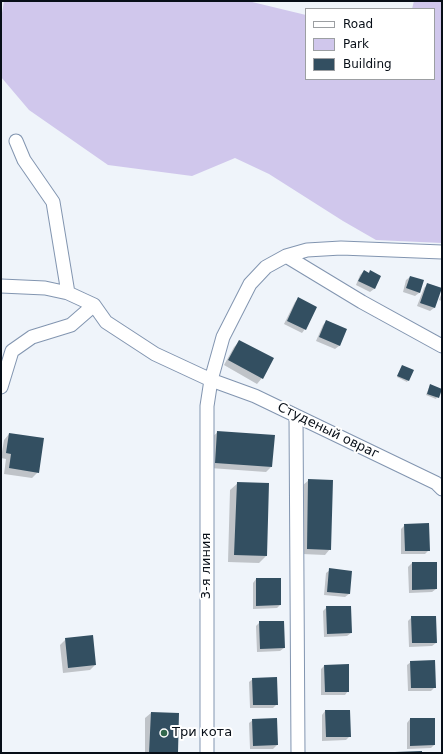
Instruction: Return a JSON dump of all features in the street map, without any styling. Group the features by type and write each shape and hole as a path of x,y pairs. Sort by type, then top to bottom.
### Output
{"street":[{"path":"16,141 24,160 53,202 68,293"},
{"name":"3-я линия","path":"208,753 207,406 211,380 223,337 250,284 266,266 286,256 307,250 340,248 442,252"},
{"path":"286,256 362,302 442,346"},
{"path":"1,286 45,288 68,293 94,305 71,325 32,337 12,352 1,387"},
{"name":"Студеный овраг","path":"94,305 106,322 155,354 211,380 255,396 436,483 442,489"},
{"path":"296,416 298,753"}],"green space":[{"path":"4,1 248,1 305,15 305,80 435,80 435,8 412,8 414,1 442,1 442,243 376,240 269,174 235,158 192,176 108,165 29,110 1,77 1,19"}],"building":[{"path":"364,270 369,273 370,270 381,276 375,289 358,281"},
{"path":"410,276 424,280 420,293 406,288"},
{"path":"427,283 442,288 435,308 420,303"},
{"path":"298,297 317,307 306,330 287,321"},
{"path":"326,320 347,329 340,346 319,337"},
{"path":"239,340 274,358 263,379 228,360"},
{"path":"402,365 414,370 409,381 397,376"},
{"path":"430,384 442,389 439,398 427,394"},
{"path":"217,431 275,435 272,467 215,463"},
{"path":"9,433 44,438 39,473 9,468 11,454 6,453"},
{"path":"308,479 333,480 331,550 307,549"},
{"path":"237,482 269,483 267,556 234,555"},
{"path":"429,523 430,551 405,551 404,524"},
{"path":"412,562 437,562 437,589 412,590"},
{"path":"329,568 352,571 350,594 327,592"},
{"path":"256,578 281,578 281,605 256,606"},
{"path":"326,606 351,606 352,633 327,634"},
{"path":"411,616 436,616 437,643 412,643"},
{"path":"259,621 284,621 285,648 260,649"},
{"path":"93,635 96,665 68,668 65,638"},
{"path":"435,660 436,688 411,688 410,661"},
{"path":"349,664 349,692 325,692 324,665"},
{"path":"277,677 278,705 253,705 252,678"},
{"path":"325,710 350,710 351,737 326,737"},
{"name":"Три кота","path":"151,712 179,713 178,753 149,753"},
{"path":"277,718 278,745 253,746 252,719"},
{"path":"410,718 435,718 435,745 410,746"},
{"path":"422,751 422,753 395,753 395,752"}],"place":[{"name":"Три кота","path":"164,733"}]}
